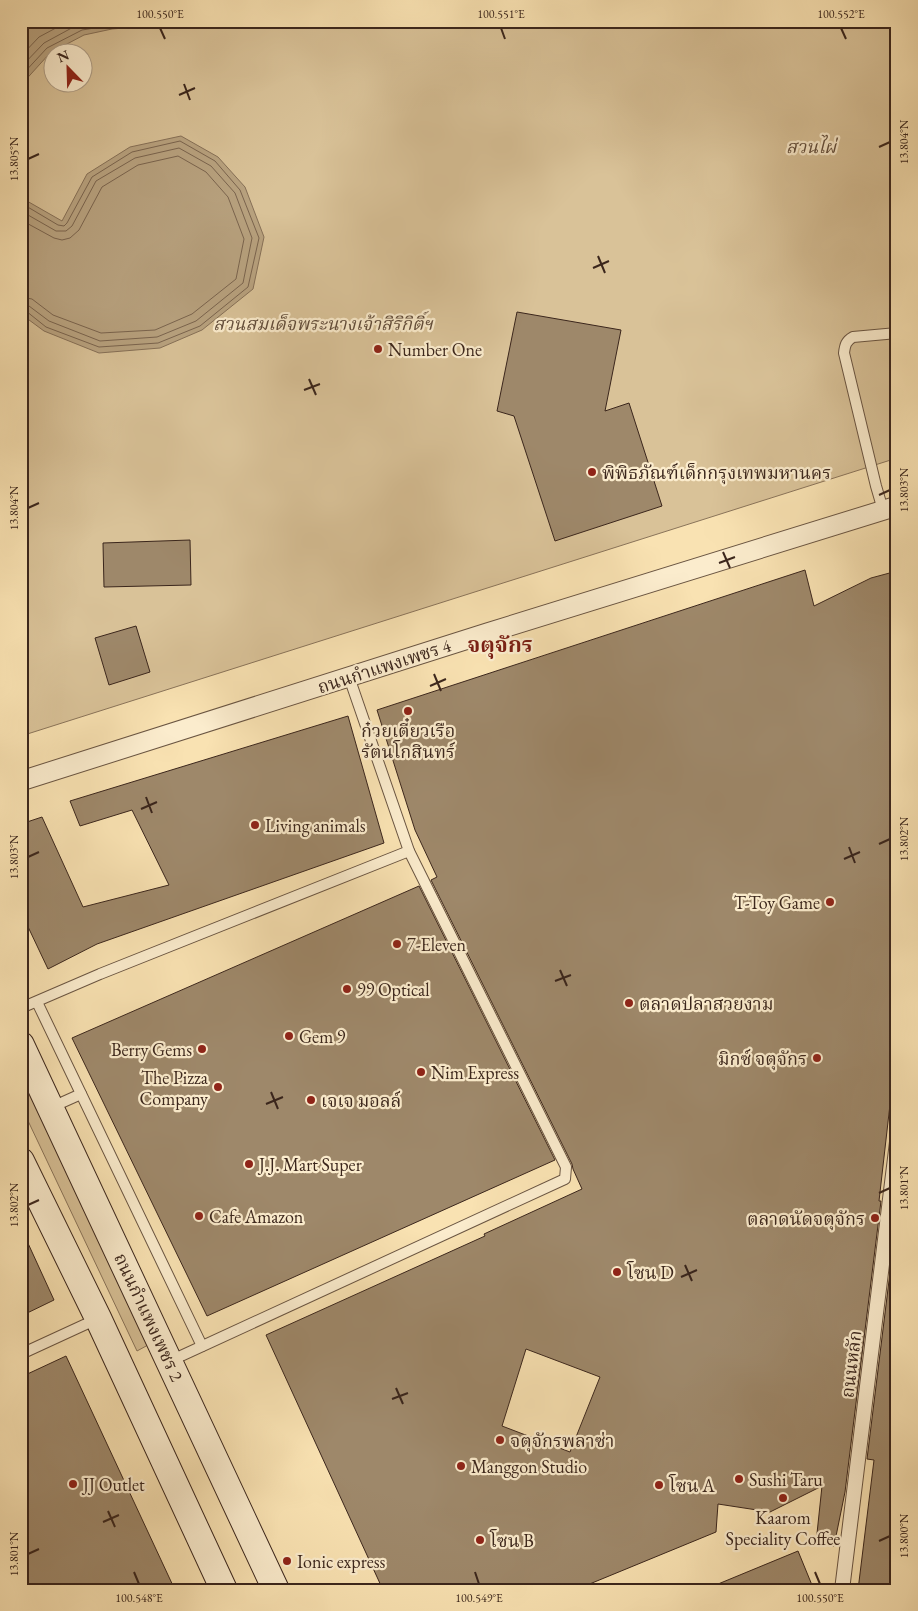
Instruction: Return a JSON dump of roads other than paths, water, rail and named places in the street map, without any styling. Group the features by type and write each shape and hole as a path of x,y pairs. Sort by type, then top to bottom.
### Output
{"main road":[{"name":"ถนนกำแพงเพชร 2","path":"21,1045 276,1590"},
{"path":"21,1162 98,1318 224,1590"}],"street":[{"name":"ถนนกำแพงเพชร 4","path":"21,781 890,508"},
{"name":"ถนนกำแพงเพชร 4","path":"21,788 72,765"},
{"name":"ถนนหลัก","path":"842,1590 897,1142"}],"lane":[{"path":"890,508 874,477 844,353 848,340 853,337 897,333"},
{"path":"170,1362 565,1179 566,1167 408,851 349,677"},
{"path":"21,1008 100,974 408,851"},
{"path":"37,1002 202,1346"},
{"path":"51,1108 81,1094"},
{"path":"21,1354 98,1318"}],"water":[{"path":"21,21 153,21 136,27 112,29 84,35 71,42 42,42 42,62 21,85"},
{"path":"181,136 218,157 245,187 264,237 253,289 202,330 160,348 99,353 44,331 21,314 21,195 27,201 62,221 87,174 130,147"}],"place":[{"name":"Number One","path":"378,349"},
{"name":"พิพิธภัณฑ์เด็กกรุงเทพมหานคร","path":"592,472"},
{"name":"ก๋วยเตี๋ยวเรือ รัตนโกสินทร์","path":"408,711"},
{"name":"Living animals","path":"255,825"},
{"name":"T-Toy Game","path":"830,902"},
{"name":"7-Eleven","path":"397,944"},
{"name":"99 Optical","path":"347,989"},
{"name":"ตลาดปลาสวยงาม","path":"629,1003"},
{"name":"Gem 9","path":"289,1036"},
{"name":"Berry Gems","path":"202,1049"},
{"name":"มิกซ์ จตุจักร","path":"817,1058"},
{"name":"Nim Express","path":"421,1072"},
{"name":"The Pizza Company","path":"218,1087"},
{"name":"เจเจ มอลล์","path":"311,1100"},
{"name":"J.J. Mart Super","path":"249,1164"},
{"name":"Cafe Amazon","path":"199,1216"},
{"name":"ตลาดนัดจตุจักร","path":"875,1218"},
{"name":"โซน D","path":"617,1272"},
{"name":"จตุจักรพลาซ่า","path":"500,1440"},
{"name":"Manggon Studio","path":"461,1466"},
{"name":"Sushi Taru","path":"739,1479"},
{"name":"JJ Outlet","path":"73,1484"},
{"name":"โซน A","path":"659,1485"},
{"name":"Kaarom Speciality Coffee","path":"783,1498"},
{"name":"โซน B","path":"480,1540"},
{"name":"Ionic express","path":"287,1561"}],"district":[{"name":"จตุจักร","path":"500,644"}],"park label":[{"name":"สวนไผ่","path":"811,146"},
{"name":"สวนสมเด็จพระนางเจ้าสิริกิติ์ฯ","path":"323,323"}]}
